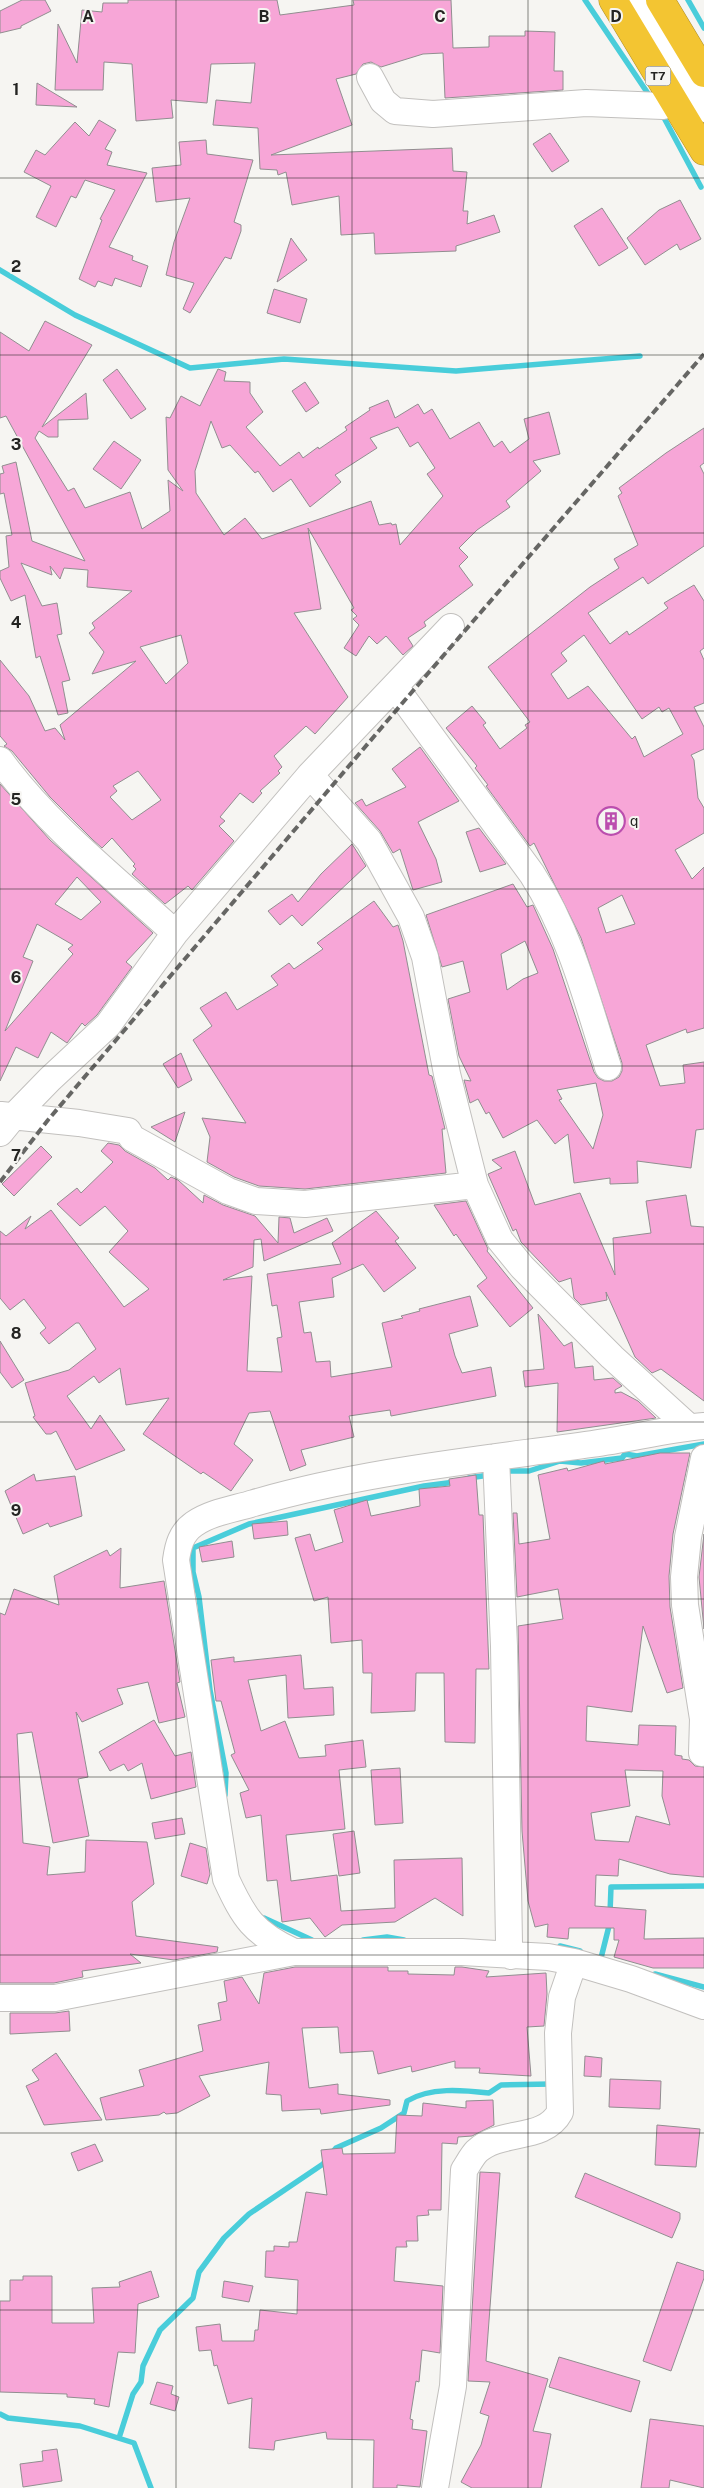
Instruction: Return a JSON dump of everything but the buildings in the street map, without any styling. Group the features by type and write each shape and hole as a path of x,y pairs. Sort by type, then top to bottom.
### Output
{"highway":[{"name":"T7","path":"613,0 704,151"},
{"path":"660,0 704,73"}],"street":[{"path":"638,0 704,109"},
{"path":"370,77 383,101 395,111 433,114 586,103 663,106 675,104"},
{"path":"4,1122 108,1025 175,933 310,775 451,627"},
{"path":"395,687 532,874 551,904 573,955 608,1067"},
{"path":"0,760 20,787 43,811 175,933"},
{"path":"310,775 369,841 411,917 424,957 447,1074 475,1185 500,1240 522,1267 612,1357 696,1426"},
{"path":"4,1122 79,1123 128,1131 132,1138 228,1191 256,1201 305,1204 475,1185"},
{"path":"294,1952 276,1944 254,1928 239,1906 226,1879 176,1560 178,1545 194,1524 211,1516 290,1492 418,1468 636,1438 696,1426"},
{"path":"496,1457 504,1646 508,1933 511,1956"},
{"path":"702,1753 703,1719 685,1605 684,1578 688,1537 704,1458"},
{"path":"0,1998 55,1998 294,1952 462,1952 548,1957 574,1962 631,1979 704,2006"},
{"path":"435,2488 453,2386 464,2170 477,2151 490,2142 544,2128 555,2122 560,2112 558,2033 562,1997 574,1962"}],"waterway":[{"path":"585,0 651,98"},
{"path":"688,0 704,28"},
{"path":"662,114 701,187"},
{"path":"0,270 75,315 190,368 284,359 456,371 640,356"},
{"path":"503,1471 529,1471 560,1461 581,1463 622,1458 625,1454 637,1456 704,1444"},
{"path":"469,1478 489,1475"},
{"path":"225,1795 226,1773 210,1690 199,1597 193,1572 193,1548 249,1524 424,1486 455,1482"},
{"path":"610,1913 611,1887 704,1886"},
{"path":"264,1918 312,1940"},
{"path":"601,1958 610,1922"},
{"path":"363,1940 387,1937 404,1940"},
{"path":"560,1946 580,1951"},
{"path":"655,1974 704,1987"},
{"path":"119,2438 133,2394 141,2382 143,2366 160,2330 193,2298 199,2272 224,2238 249,2214 323,2164 336,2148 381,2128 404,2113 407,2101 416,2097 426,2093 446,2091 489,2093 501,2085 552,2084"},
{"path":"0,2414 8,2418 80,2426 134,2443 151,2488"}],"railway":[{"path":"0,1182 48,1120 405,700 704,354"}],"place":[{"name":"q","path":"611,821"}]}
